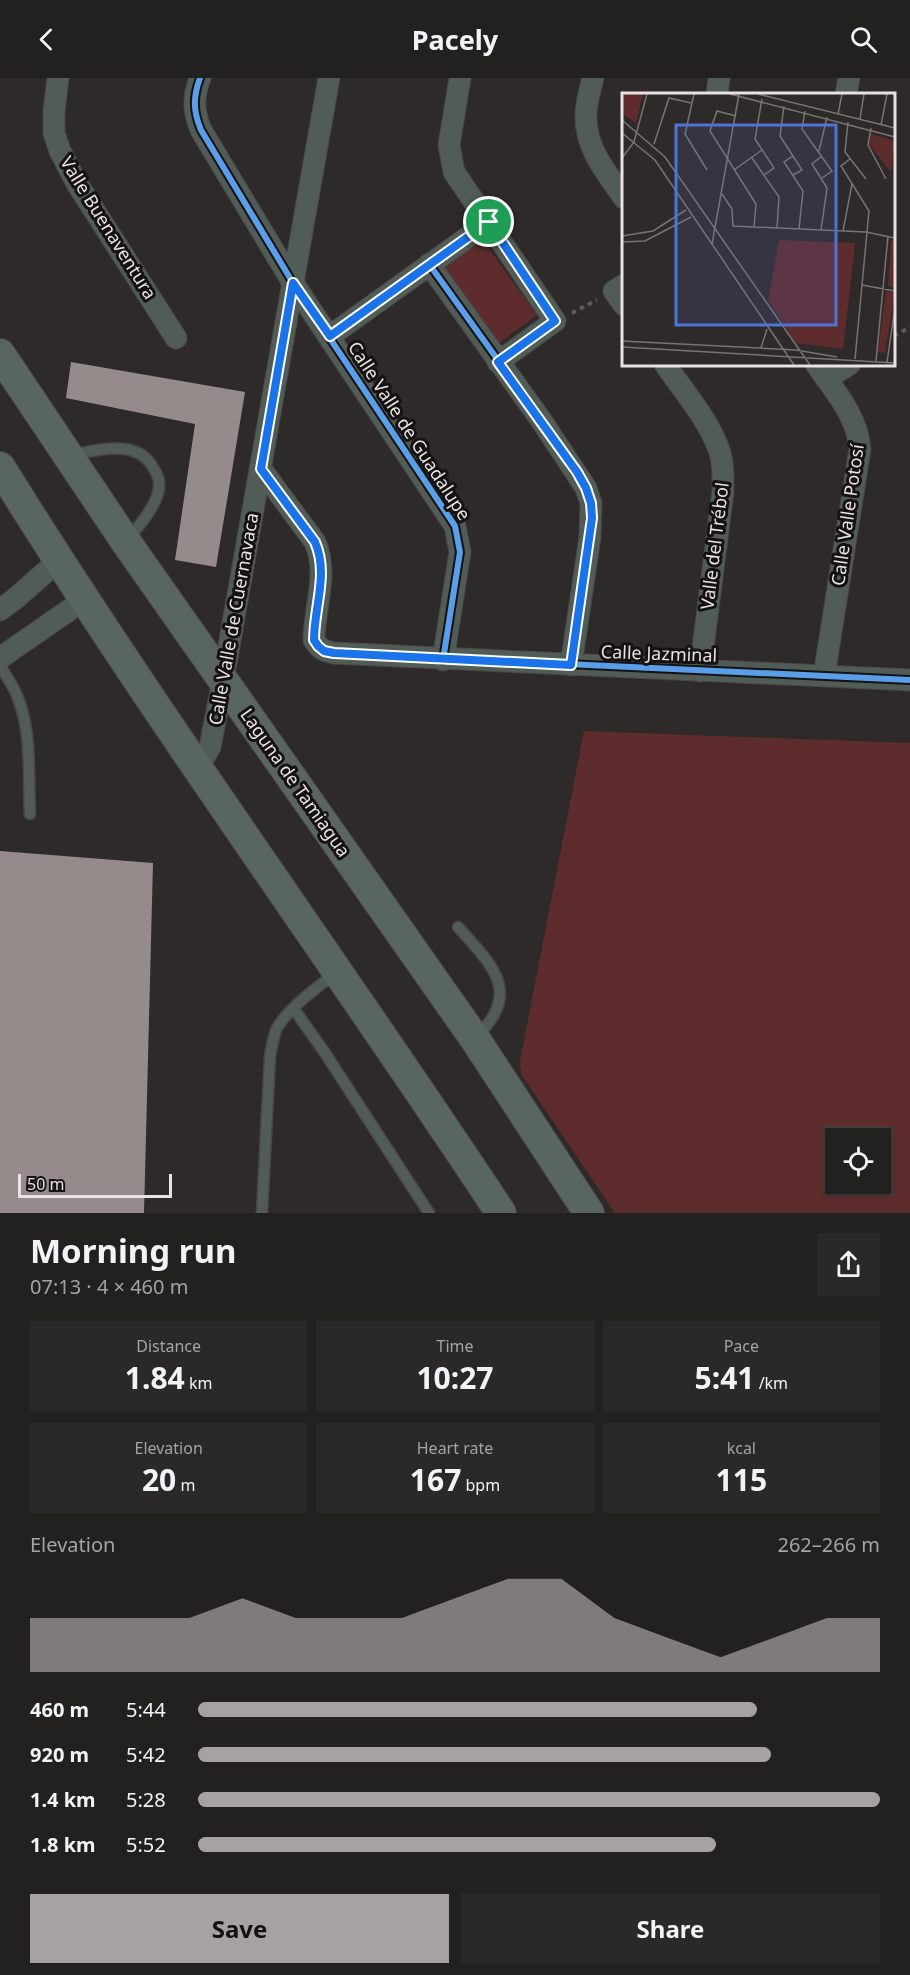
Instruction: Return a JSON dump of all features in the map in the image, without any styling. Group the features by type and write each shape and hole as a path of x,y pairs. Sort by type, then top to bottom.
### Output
{"main road":[{"name":"Laguna de Tamiagua","path":"0,354 126,542 475,1039 589,1213"},
{"path":"0,467 58,561 501,1213"}],"street":[{"name":"Valle Buenaventura","path":"58,78 54,133 60,151 76,182 176,338"},
{"name":"Calle Valle de Guadalupe","path":"200,78 194,103 195,116 201,130 293,283 455,526 460,552 443,660"},
{"name":"Calle Valle de Cuernavaca","path":"198,767 210,747 223,680 329,78"},
{"path":"460,78 451,131 450,157 454,172 555,321 498,362"},
{"path":"592,78 586,112 589,143 622,195"},
{"path":"717,93 719,78"},
{"path":"846,93 849,78"},
{"path":"330,336 489,222"},
{"path":"429,264 577,472 586,488 591,503 590,537 571,665"},
{"name":"Valle del Trébol","path":"667,366 695,406 715,441 723,471 723,491 700,671"},
{"path":"821,372 843,366"},
{"name":"Calle Valle Potosí","path":"821,372 855,422 860,449 824,676"},
{"name":"Calle Jazminal","path":"261,469 315,542 320,554 322,576 314,640 324,651 443,660 910,680"},
{"path":"0,610 58,561"},
{"path":"0,658 85,599"}],"lane":[{"path":"67,456 101,449 128,449 140,453 148,460 158,476 160,483 158,494 146,516 126,542"},
{"path":"0,665 18,695 21,707 27,751 30,813"},
{"path":"458,927 495,971 501,988 497,1012 489,1025 475,1039"},
{"path":"262,1213 272,1046 278,1028 294,1009 337,971"},
{"path":"294,1009 429,1213"}],"path":[{"path":"555,321 620,294"},
{"path":"895,335 910,327"}],"shaded area":[{"path":"482,239 537,315 499,343 444,266"},
{"path":"584,731 910,743 910,1213 615,1213 521,1074 520,1061"}],"building":[{"path":"71,362 245,392 216,567 175,560 195,424 66,398"},
{"path":"0,851 153,863 144,1213 0,1213"}],"cycle path":[{"path":"200,78 195,104 196,117 201,130 293,283 455,526 460,552 443,660"},
{"path":"429,264 541,420 586,488 591,503 590,537 571,665"},
{"path":"261,469 315,542 319,554 321,578 314,640 320,648 327,651 910,680"}],"route":[{"path":"489,222 555,321 498,362 577,472 591,503 590,537 571,665 389,657 324,651 314,640 322,576 320,554 315,542 261,469 293,283 330,336 489,222"}]}
